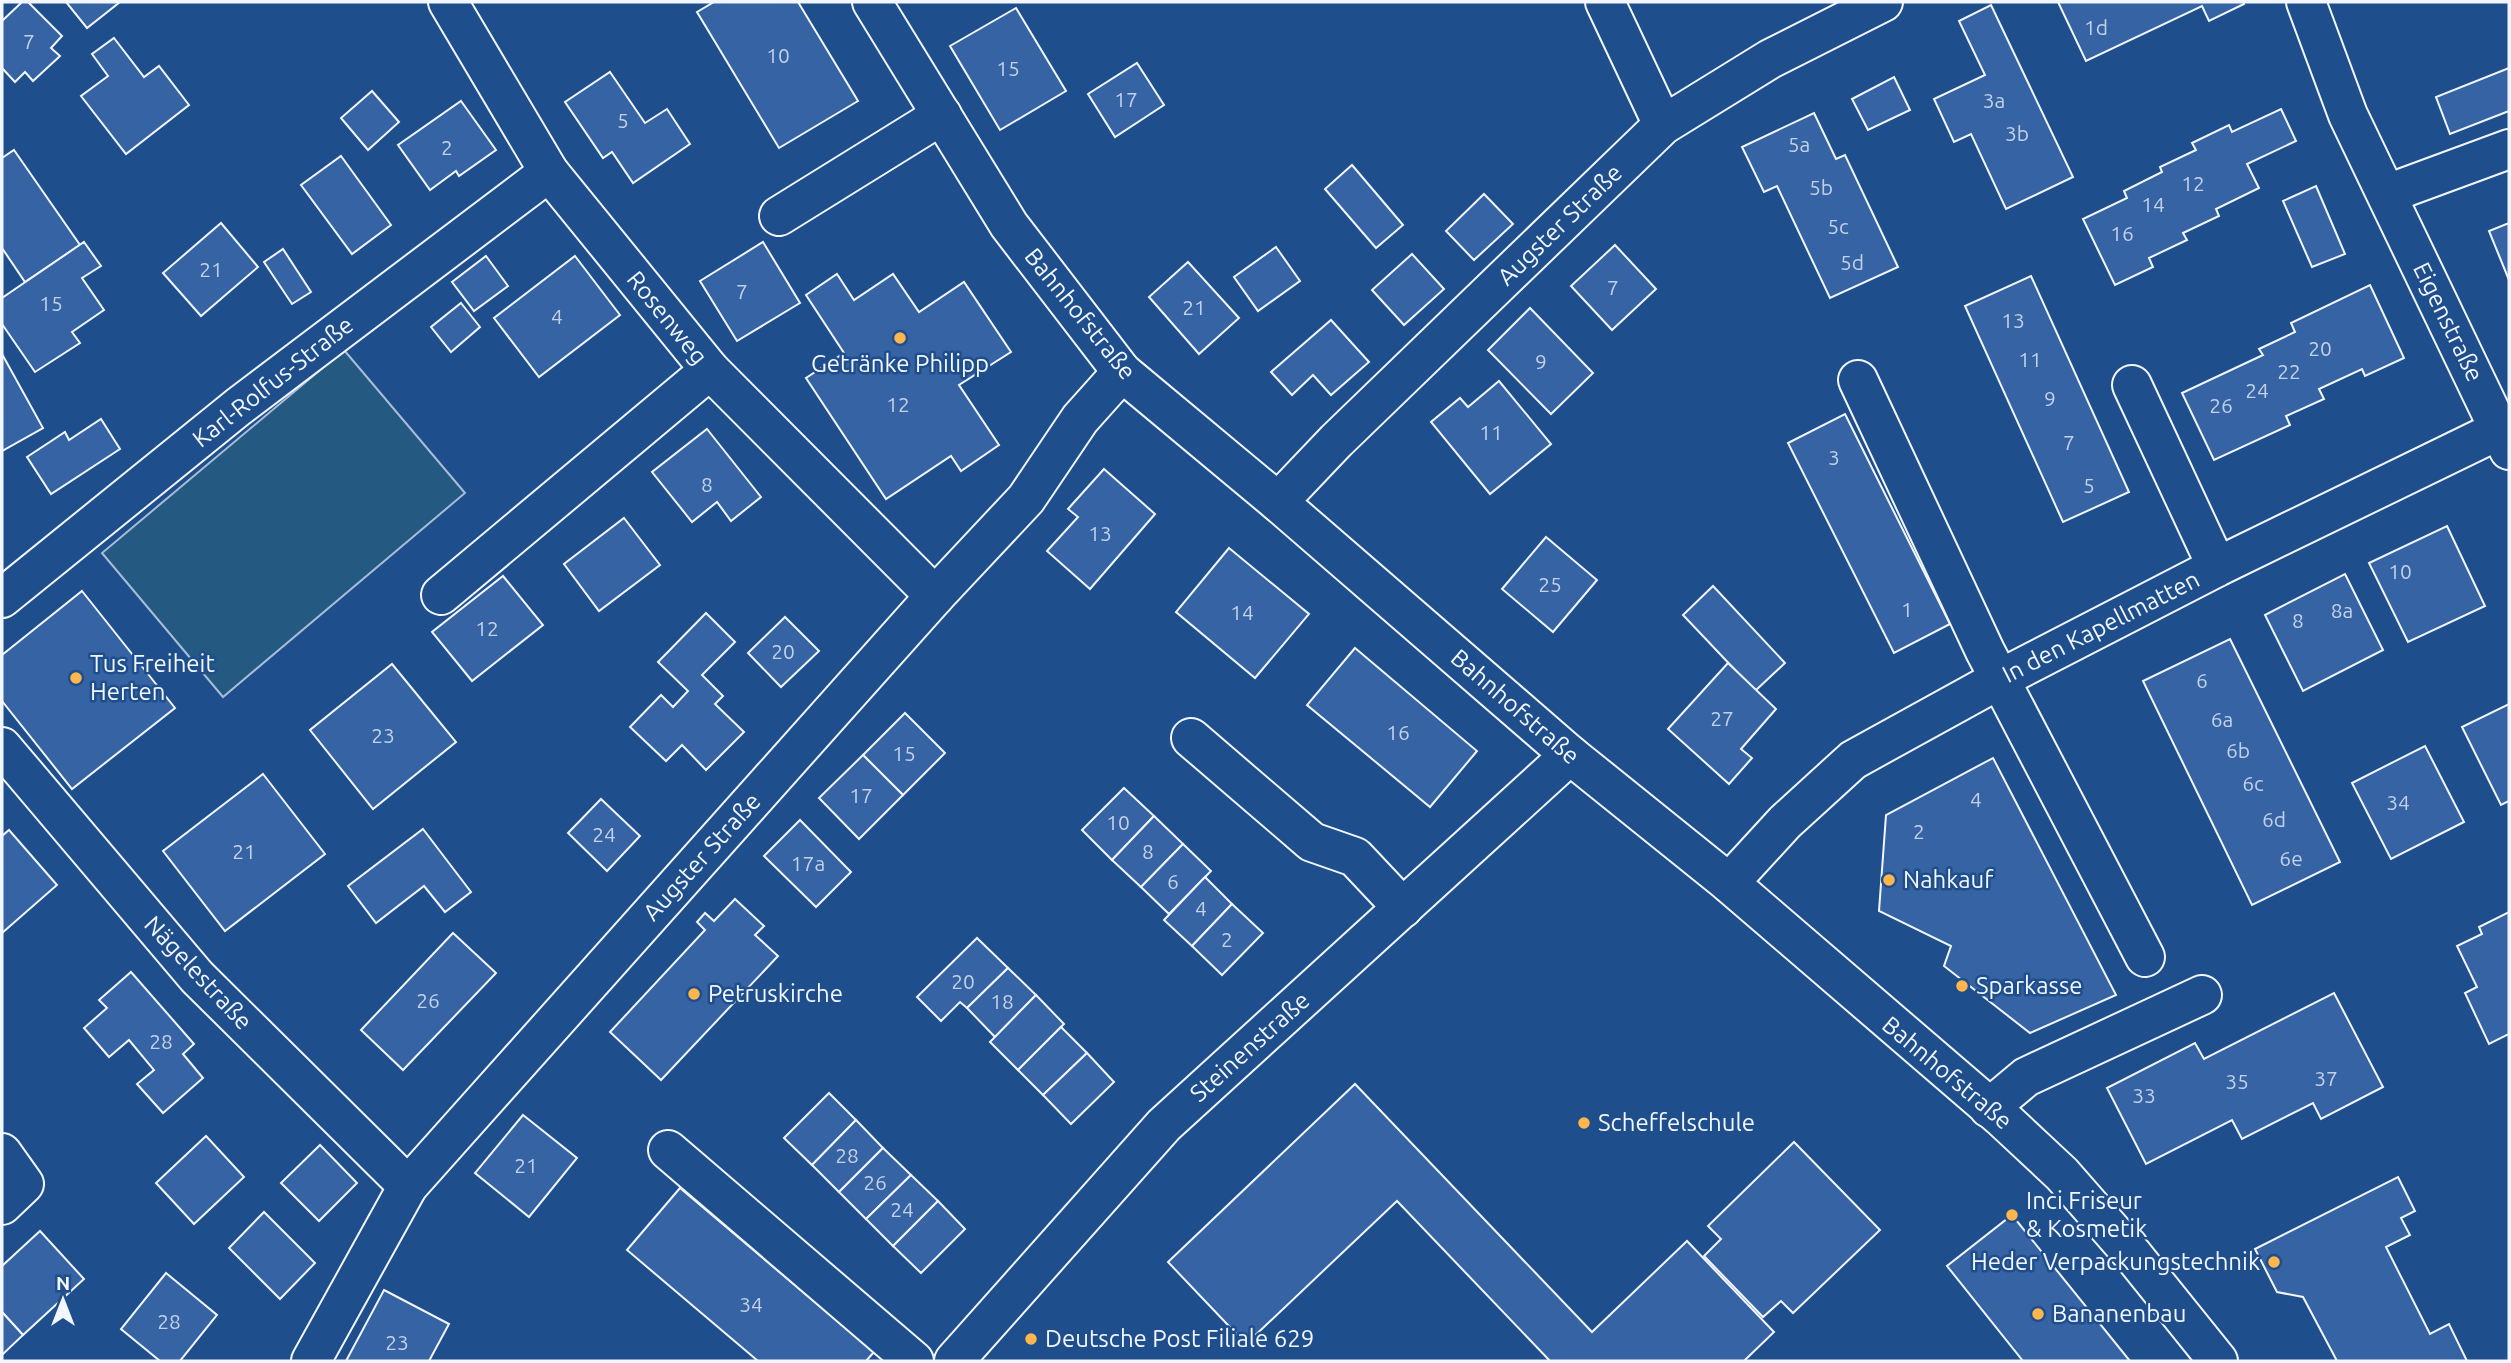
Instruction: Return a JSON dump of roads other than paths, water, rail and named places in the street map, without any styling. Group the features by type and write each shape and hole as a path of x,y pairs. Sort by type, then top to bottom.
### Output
{"street":[{"name":"Rosenweg","path":"449,2 549,172 710,370 934,596"},
{"name":"Bahnhofstraße","path":"872,2 1009,225 1122,372 1279,502 1570,755 1729,883 1989,1108 2062,1174 2132,1254 2218,1361"},
{"path":"1605,2 1663,125"},
{"name":"Augster Straße","path":"1279,502 1346,432 1663,125 1770,59 1883,2"},
{"name":"Eigenstraße","path":"2306,2 2348,115 2506,435"},
{"path":"779,216 942,115"},
{"path":"2387,194 2509,149"},
{"name":"Karl-Rolfus-Straße","path":"2,598 238,407 549,172"},
{"path":"441,595 710,370"},
{"name":"Augster Straße","path":"311,1361 408,1186 934,596 1026,499 1080,419 1122,372"},
{"path":"1858,380 2000,679 2145,957"},
{"path":"2132,385 2217,567"},
{"name":"In den Kapellmatten","path":"1729,883 1785,822 1853,760 2000,679 2217,567 2506,435"},
{"path":"1191,738 1312,842 1354,857 1403,908"},
{"name":"Nägelestraße","path":"2,747 197,977 408,1186"},
{"name":"Steinenstraße","path":"954,1361 1164,1125 1570,755"},
{"path":"1989,1108 2026,1077 2202,995"},
{"path":"668,1150 914,1361"},
{"path":"2,1153 24,1184 2,1205"}],"place":[{"name":"Getränke Philipp","path":"900,338"},
{"name":"Tus Freiheit Herten","path":"76,678"},
{"name":"Nahkauf","path":"1889,880"},
{"name":"Sparkasse","path":"1962,986"},
{"name":"Petruskirche","path":"694,994"},
{"name":"Scheffelschule","path":"1584,1123"},
{"name":"Inci Friseur & Kosmetik","path":"2012,1215"},
{"name":"Heder Verpackungstechnik","path":"2274,1262"},
{"name":"Bananenbau","path":"2038,1314"},
{"name":"Deutsche Post Filiale 629","path":"1031,1339"}]}
